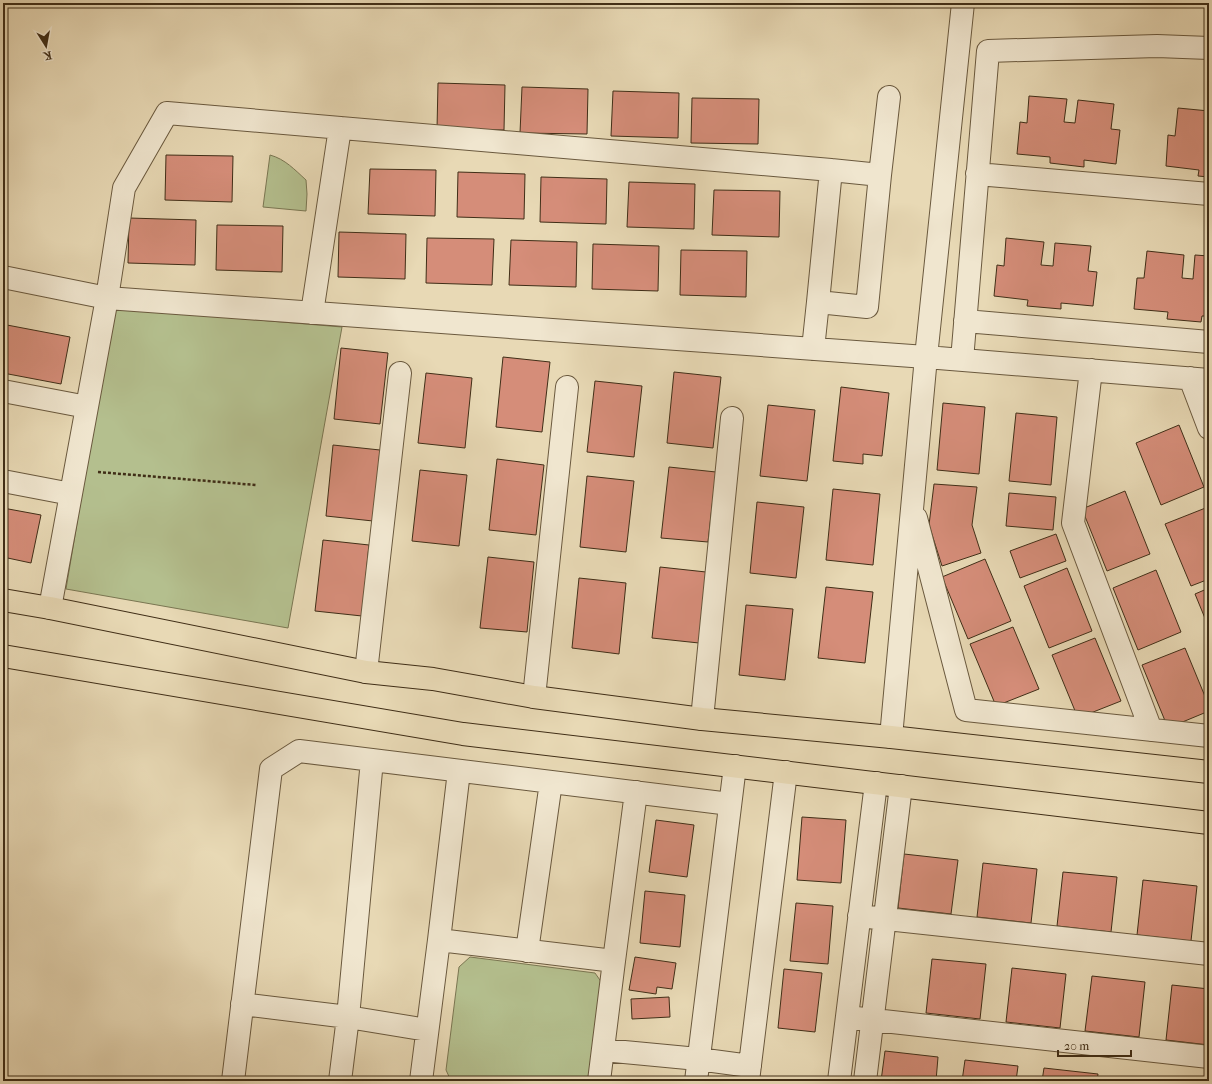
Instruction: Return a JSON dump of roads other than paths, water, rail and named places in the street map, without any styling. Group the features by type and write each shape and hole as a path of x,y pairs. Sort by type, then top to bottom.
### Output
{"main road":[{"path":"3,600 50,608 366,672 433,679 534,696 702,719 891,737 1209,772"},
{"path":"3,656 464,734 1209,823"}],"street":[{"path":"891,737 926,357 963,3"},
{"path":"962,360 988,51 1157,46 1209,48"},
{"path":"818,302 867,307 888,97"},
{"path":"50,608 107,298 124,188 167,113 880,175"},
{"path":"312,313 340,128"},
{"path":"813,349 831,170"},
{"path":"977,174 1209,194"},
{"path":"3,277 107,298 926,357 1200,379 1209,428"},
{"path":"965,321 1209,342"},
{"path":"1091,370 1073,523 1151,730"},
{"path":"366,672 400,373"},
{"path":"534,696 567,387"},
{"path":"3,391 87,407"},
{"path":"702,719 732,418"},
{"path":"3,481 71,494"},
{"path":"913,503 966,710 1209,736"},
{"path":"233,1081 271,769 299,751 730,804"},
{"path":"340,1081 348,1017 372,760"},
{"path":"696,1081 735,766"},
{"path":"421,1081 459,771"},
{"path":"603,1050 698,1060 749,1074 786,772"},
{"path":"527,951 551,782"},
{"path":"839,1081 876,783"},
{"path":"865,1081 901,786"},
{"path":"599,1081 636,792"},
{"path":"859,916 1209,954"},
{"path":"438,940 614,962"},
{"path":"242,1004 348,1017 427,1030"},
{"path":"847,1017 1209,1057"}]}
